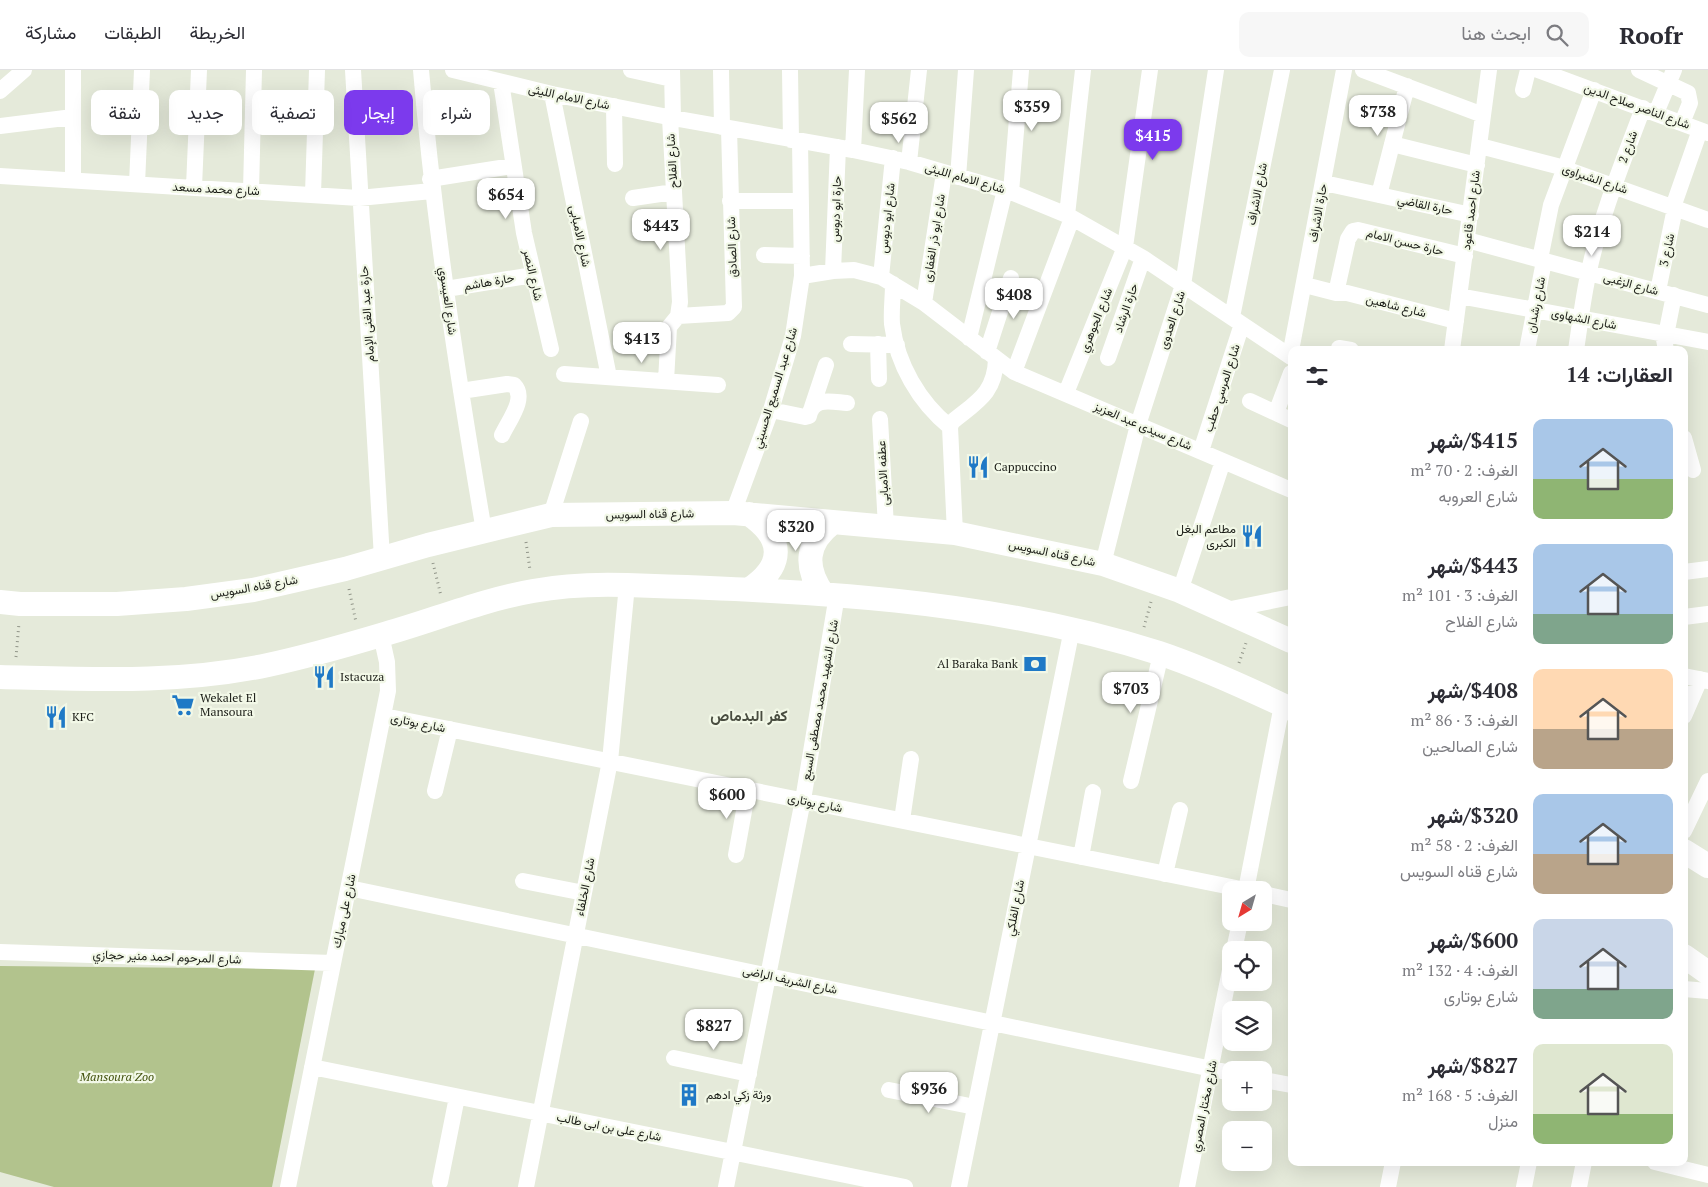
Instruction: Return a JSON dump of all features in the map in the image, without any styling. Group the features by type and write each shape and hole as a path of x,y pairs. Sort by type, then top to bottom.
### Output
{"main road":[{"name":"شارع قناه السويس","path":"10,603 118,604 186,599 253,590 345,569 522,520 551,515 741,513 955,533 1103,564 1180,591 1226,610 1288,640"},
{"path":"741,513 762,523 772,535 776,551 774,567 764,580 750,589"},
{"path":"830,594 812,574 811,556 816,540 832,523"},
{"path":"7,677 77,680 154,679 268,665 370,638 446,613 533,591 594,584 750,589 830,594 922,602 1004,614 1072,629 1150,650 1286,707"},
{"path":"1688,854 1708,866"},
{"path":"1688,956 1708,954"},
{"path":"1688,959 1708,973"}],"street":[{"path":"0,91 24,70"},
{"path":"73,70 73,180"},
{"path":"137,184 142,70"},
{"path":"194,187 199,70"},
{"path":"251,191 254,70"},
{"path":"313,194 317,70"},
{"name":"حارة عبد الغنى الإمام","path":"353,70 359,198 382,558"},
{"name":"شارع العيسوي","path":"421,70 431,185 460,392 484,531"},
{"name":"شارع الامام الليثى","path":"453,70 552,94 671,118 846,148 893,158 1008,191 1069,216 1125,247 1288,355"},
{"path":"631,70 672,74"},
{"name":"شارع الصادق","path":"678,316 728,312 734,307 726,128 721,70"},
{"name":"شارع عبد السميع الحسيني","path":"741,513 793,336 802,276 800,201 790,70"},
{"name":"حارة ابو دبوس","path":"833,271 846,148 857,70"},
{"path":"909,162 919,70"},
{"name":"شارع ابو ذر الغفارى","path":"924,303 951,175 966,70"},
{"path":"968,338 1008,191 1021,70"},
{"path":"1014,372 1069,216 1083,70"},
{"name":"شارع الجوهري","path":"1066,393 1125,247 1150,70"},
{"name":"شارع العدوى","path":"1103,564 1138,425 1183,284 1216,70"},
{"name":"شارع الاشراف","path":"1237,321 1282,70"},
{"name":"حارة الاشراف","path":"1292,346 1305,286 1344,70"},
{"path":"1363,70 1483,116"},
{"name":"شارع احمد قاعود","path":"1453,346 1489,70"},
{"path":"1523,90 1528,70"},
{"path":"1639,70 1672,76 1685,90 1690,98 1690,103 1682,123"},
{"name":"شارع الناصر صلاح الدين","path":"1546,71 1704,132"},
{"name":"شارع الفلاح","path":"666,381 669,327 678,316 680,302 671,118 672,74"},
{"name":"شارع 2","path":"1577,346 1588,272 1614,186 1649,110 1672,76"},
{"name":"شارع النصر","path":"501,82 512,166 532,275 551,349"},
{"path":"1379,195 1407,86"},
{"name":"شارع رشدان","path":"1528,346 1551,205 1594,90"},
{"name":"شارع الامبابى","path":"552,94 609,377"},
{"path":"614,106 615,164"},
{"path":"0,126 73,117"},
{"name":"شارع 3","path":"1658,291 1674,208 1704,132"},
{"path":"1392,144 1477,165"},
{"name":"شارع الشبراوى","path":"1480,146 1564,169 1708,220"},
{"name":"شارع ابو دبوس","path":"893,158 887,281 892,323 902,363 924,403 950,428"},
{"name":"شارع محمد مسعد","path":"0,176 359,198 431,185 512,166"},
{"name":"حارة القاضي","path":"1324,183 1471,215"},
{"path":"633,198 674,192"},
{"path":"730,201 800,201"},
{"name":"حارة حسن الامام","path":"1336,293 1348,238 1353,231 1358,230 1465,256"},
{"name":"شارع الزغبى","path":"1468,240 1674,295 1707,299"},
{"path":"764,255 802,256"},
{"name":"حارة الرشاد","path":"1084,350 1113,359 1143,258"},
{"name":"شارع سيدى عبد العزيز","path":"802,276 854,270 887,281 924,303 1014,372 1288,489"},
{"name":"حارة هاشم","path":"446,289 532,275"},
{"path":"955,533 950,428 952,422 990,389 995,372 991,356 1011,278"},
{"path":"1305,286 1336,293"},
{"name":"شارع شاهين","path":"1336,293 1347,293 1456,321"},
{"path":"1665,340 1674,295"},
{"name":"شارع الشهاوى","path":"1459,296 1581,319 1665,340 1708,342"},
{"name":"شارع المرسي حطب","path":"1201,451 1237,321"},
{"path":"850,344 897,344"},
{"path":"878,344 879,379"},
{"path":"771,410 805,417 809,416 826,365"},
{"path":"564,374 718,385"},
{"path":"1276,413 1288,381"},
{"path":"460,392 514,384 519,390 520,397 502,435"},
{"path":"812,407 822,401 847,404"},
{"path":"1250,401 1288,419"},
{"name":"عطفه الامبابى","path":"880,419 886,527"},
{"path":"551,515 581,421"},
{"path":"1688,450 1695,470"},
{"path":"1180,591 1223,461"},
{"path":"1688,571 1708,568"},
{"name":"شارع الخلفاء","path":"526,1187 610,761 627,585"},
{"name":"شارع الشهيد محمد مصطفى السبع","path":"726,1187 803,800 830,594"},
{"path":"1226,610 1288,598"},
{"path":"1688,616 1708,614"},
{"name":"شارع الفلكي","path":"959,1187 1072,629"},
{"name":"شارع على مبارك","path":"288,1187 388,691 387,662 370,638"},
{"path":"1131,781 1150,650"},
{"path":"1688,677 1704,680 1688,709"},
{"path":"1248,881 1286,707"},
{"name":"شارع بوتارى","path":"384,716 1222,885"},
{"path":"435,791 450,729"},
{"path":"902,820 911,759"},
{"path":"1688,823 1708,781"},
{"path":"736,856 748,789"},
{"path":"1081,856 1093,792"},
{"path":"1166,874 1180,810"},
{"path":"523,881 584,893"},
{"name":"شارع الشريف الراضى","path":"349,888 1222,1071"},
{"path":"1272,896 1288,899"},
{"name":"شارع المرحوم احمد منير حجازي","path":"0,952 334,963"},
{"path":"1688,989 1708,991"},
{"name":"شارع مختار المصري","path":"1188,1187 1226,991"},
{"path":"674,1058 749,1074"},
{"name":"شارع على بن ابى طالب","path":"312,1067 905,1187"},
{"path":"1272,1081 1288,1084"},
{"path":"889,1090 975,1107"},
{"path":"440,1182 457,1096"},
{"path":"1388,1187 1392,1166"},
{"path":"1524,1187 1528,1166"},
{"path":"1579,1187 1583,1166"},
{"path":"1678,1166 1707,1171"}],"path":[{"path":"522,520 533,591"},
{"path":"428,545 446,613"},
{"path":"345,569 370,638"},
{"path":"1150,650 1157,582"},
{"path":"7,677 10,603"},
{"path":"1232,683 1253,624"}],"green space":[{"name":"Mansoura Zoo","path":"0,966 315,969 272,1187 54,1187 0,1172"}],"place":[{"name":"Cappuccino","path":"978,467"},
{"name":"مطاعم البغل الكبرى","path":"1252,536"},
{"name":"Al Baraka Bank","path":"1035,664"},
{"name":"Istacuza","path":"324,677"},
{"name":"Wekalet El Mansoura","path":"183,705"},
{"name":"KFC","path":"56,717"},
{"name":"ورثة زكي ادهم","path":"689,1095"}],"district":[{"name":"كفر البدماص","path":"749,716"}]}
